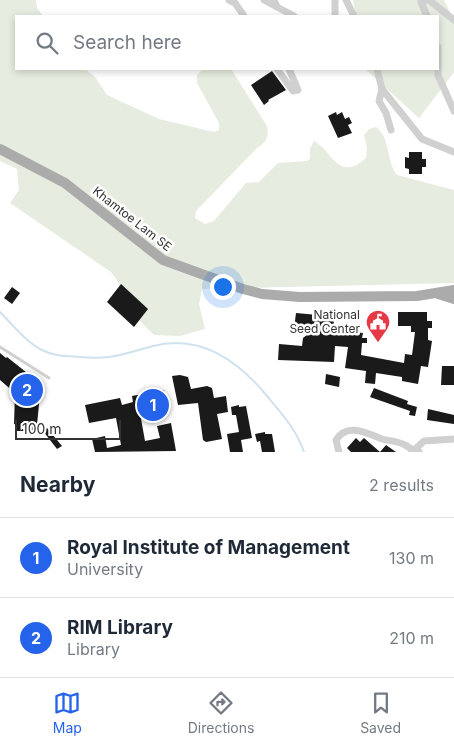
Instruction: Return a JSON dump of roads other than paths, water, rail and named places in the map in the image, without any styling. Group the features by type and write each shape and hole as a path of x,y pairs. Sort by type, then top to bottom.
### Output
{"main road":[{"name":"Khamtoe Lam SE","path":"0,149 64,183 163,260 242,289 262,294 300,296 401,296 454,290"},
{"name":"Khamtoe Lam SE","path":"435,293 454,299"}],"street":[{"path":"230,0 236,4 243,15"},
{"path":"264,0 276,4 292,15"},
{"path":"335,0 335,15"},
{"path":"346,0 354,15"},
{"path":"427,15 421,2 428,0 454,20"},
{"path":"278,70 293,92 298,90 289,70"},
{"path":"377,70 382,89 422,139 454,152"},
{"path":"438,70 438,75 454,111"},
{"path":"382,89 379,101 386,113 391,130"},
{"path":"339,452 336,440 339,434 347,430 364,431 405,445 414,452 424,441 454,439"}],"lane":[{"path":"0,348 49,378"}],"waterway":[{"path":"0,312 30,342 42,350 55,355 90,358 109,357 169,343 185,343 200,346 214,352 239,368 262,390 291,426 304,452"}],"place":[{"name":"National Seed Center","path":"378,343"},
{"name":"RIM Library","path":"27,390"},
{"name":"Royal Institute of Management","path":"153,405"}]}
